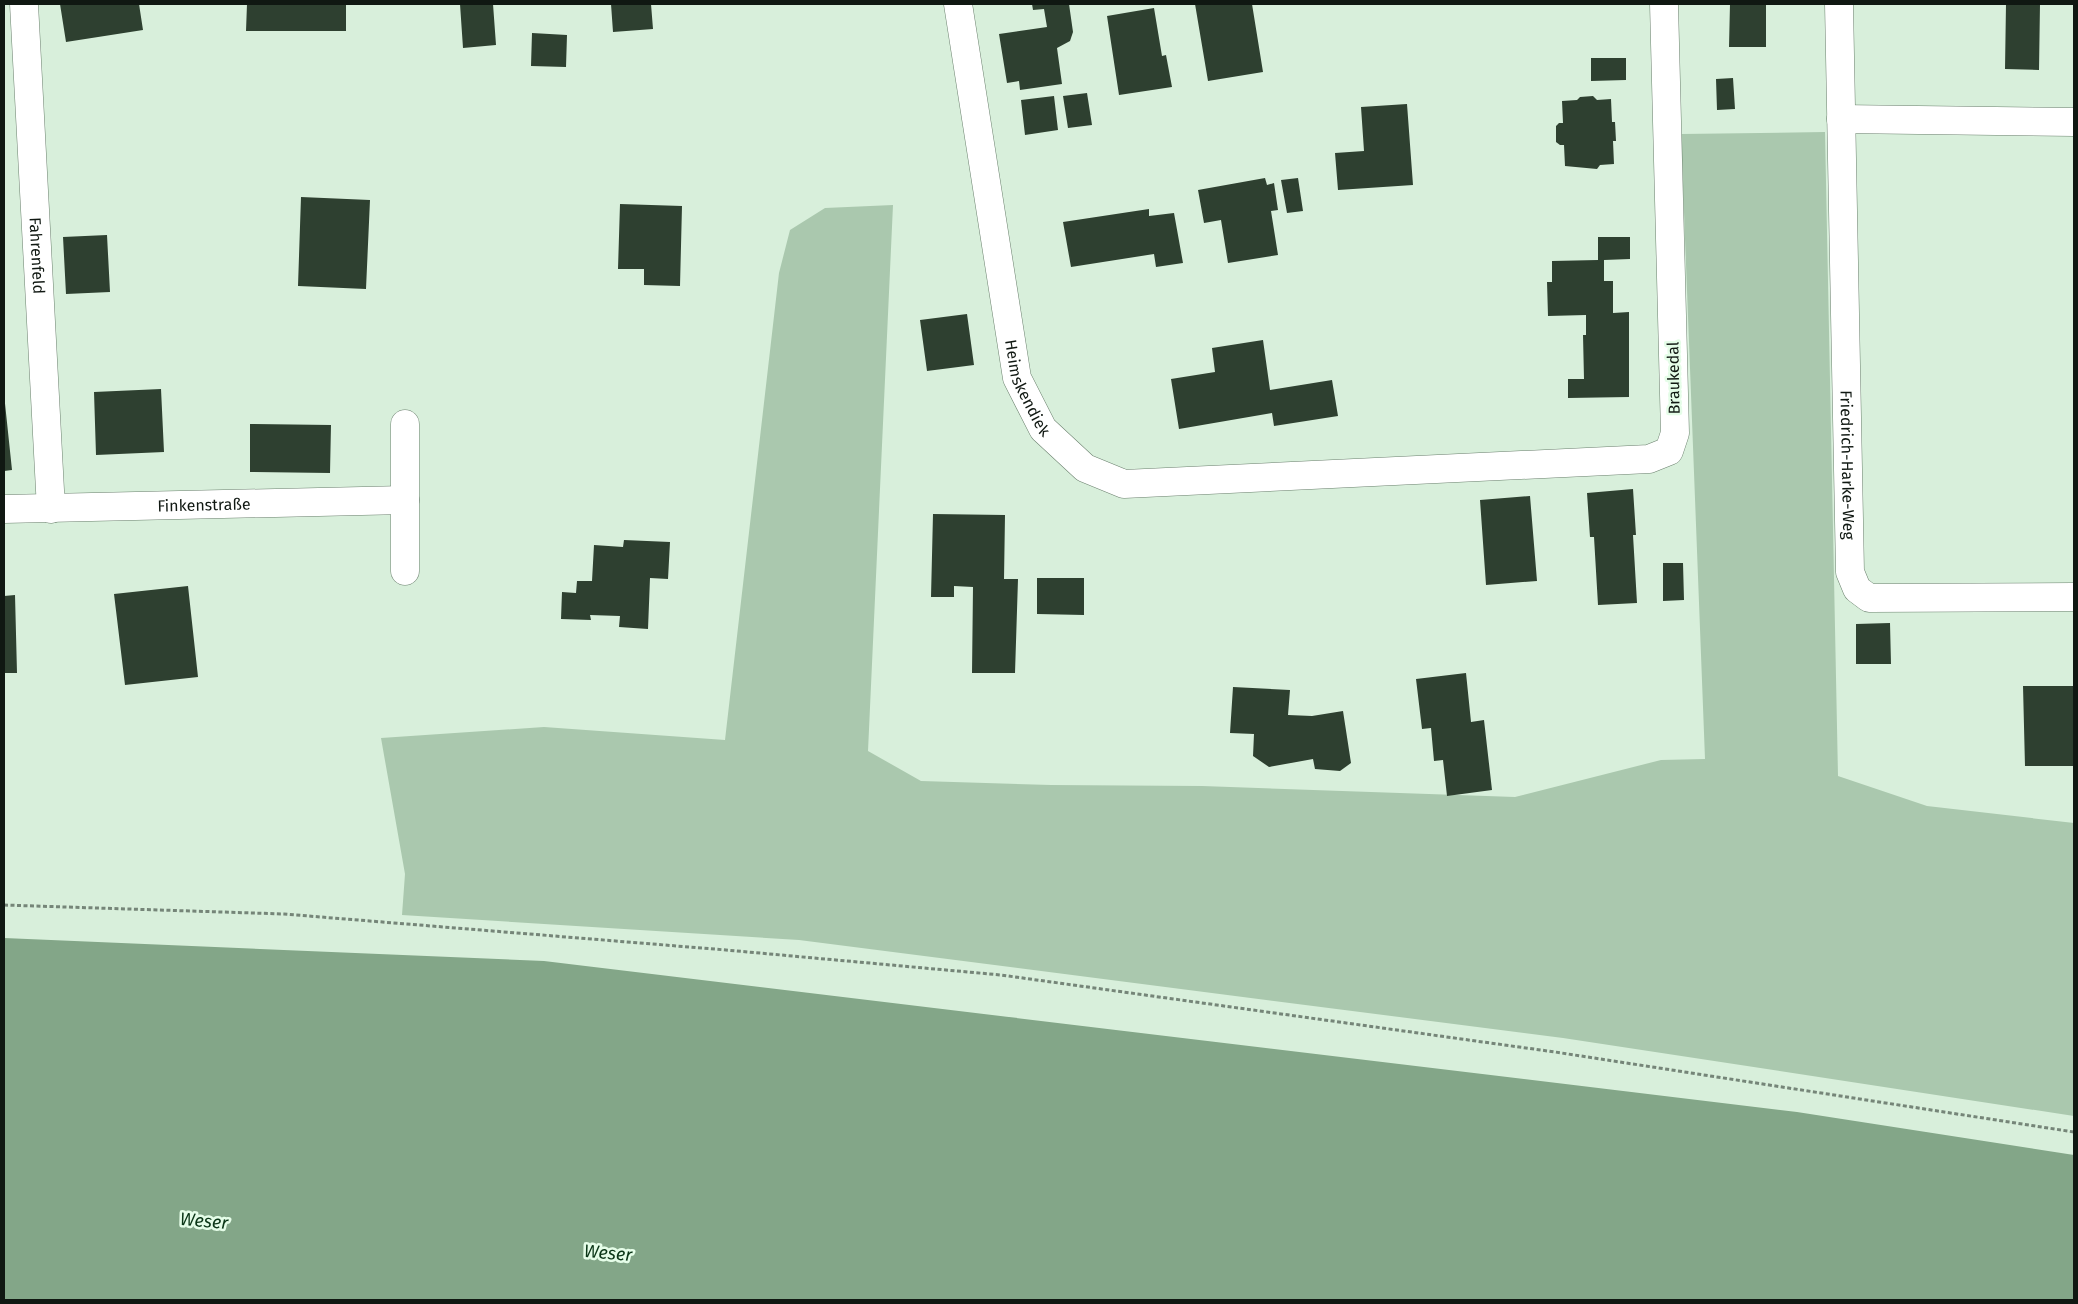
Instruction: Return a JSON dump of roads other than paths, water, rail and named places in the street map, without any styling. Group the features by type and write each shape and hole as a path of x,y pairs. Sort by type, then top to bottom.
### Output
{"street":[{"name":"Fahrenfeld","path":"24,4 51,509"},
{"name":"Heimskendiek","path":"958,4 1017,378 1043,429 1085,468 1124,484 1371,472"},
{"name":"Braukedal","path":"1371,472 1649,458 1669,451 1675,433 1664,4"},
{"name":"Friedrich-Harke-Weg","path":"1839,4 1850,572 1857,589 1869,598 2074,597"},
{"path":"1841,118 2074,122"},
{"path":"405,424 405,571"},
{"name":"Finkenstraße","path":"4,509 405,500"}],"water":[{"name":"Weser","path":"4,938 544,961 1797,1112 2074,1155 2074,1300 4,1300"}]}
